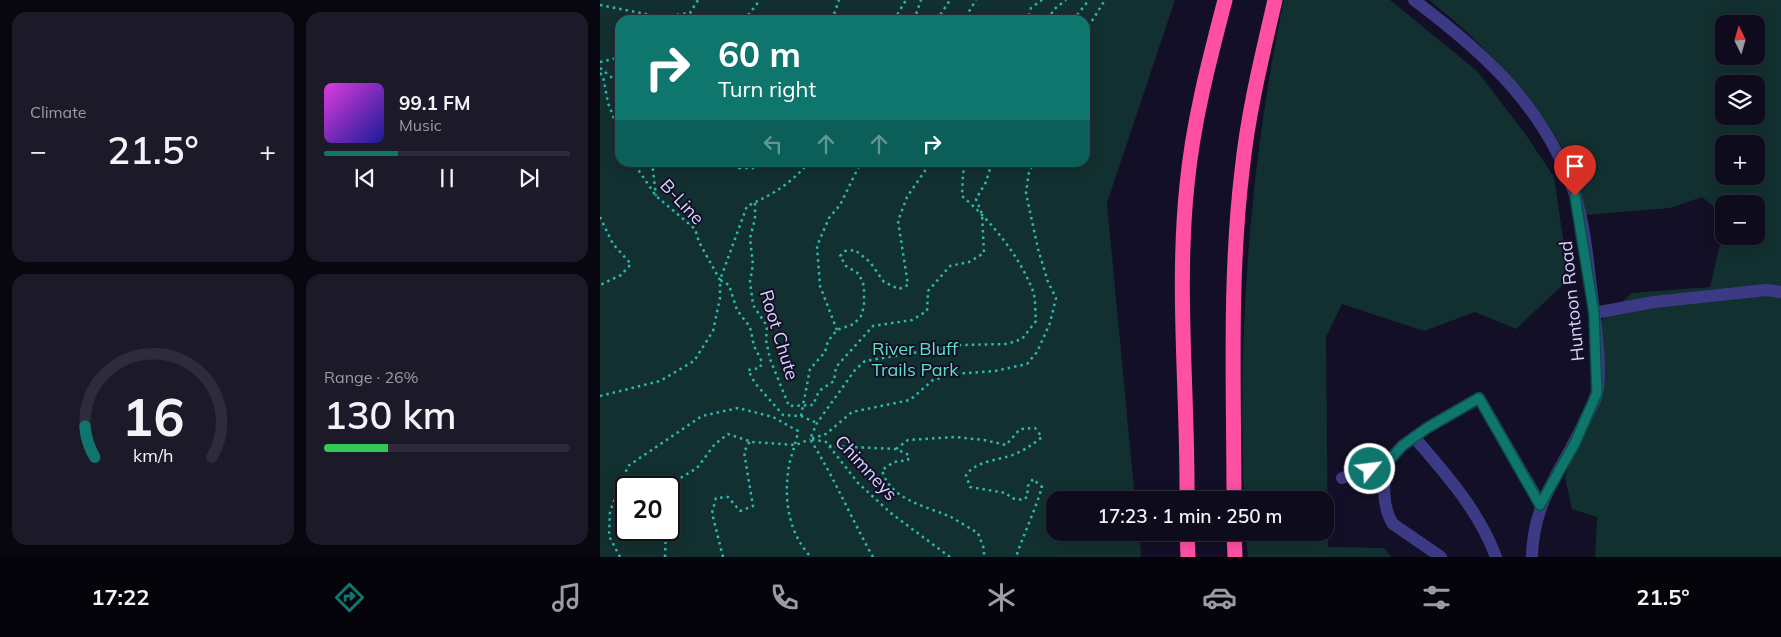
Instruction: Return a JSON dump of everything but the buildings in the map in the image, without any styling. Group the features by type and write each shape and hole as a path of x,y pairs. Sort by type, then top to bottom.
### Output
{"highway":[{"path":"1187,491 1183,356 1183,254 1186,186 1195,122 1225,0"},
{"path":"1234,491 1235,257 1242,170 1259,69 1275,0"},
{"path":"1187,541 1188,557"},
{"path":"1234,541 1235,557"}],"street":[{"name":"Huntoon Road","path":"1414,0 1464,37 1484,56 1525,102 1546,130 1575,196 1594,313 1597,393 1575,443 1540,505 1533,539 1532,557"},
{"path":"1594,313 1654,302 1766,290 1781,292"},
{"path":"1342,478 1385,465 1402,446 1414,437 1479,398 1540,505"},
{"path":"1414,437 1470,507 1486,531 1496,557"},
{"path":"1385,465 1384,486 1389,518 1393,524 1441,557"}],"path":[{"path":"676,15 690,13 698,0"},
{"path":"748,15 758,0"},
{"path":"834,15 839,0"},
{"path":"897,15 906,0"},
{"path":"916,15 921,0"},
{"path":"940,15 950,0"},
{"path":"967,15 976,0"},
{"path":"1029,15 1031,8 1042,0"},
{"path":"1051,15 1053,10 1066,0"},
{"path":"1077,15 1089,0"},
{"path":"1090,24 1105,0"},
{"path":"600,5 651,15"},
{"path":"600,62 615,58"},
{"path":"600,68 615,80"},
{"path":"600,73 603,76 608,103 615,121"},
{"name":"B-Line","path":"636,167 656,196 694,229 720,280 729,285 738,310 750,327 754,346 762,362 760,368 748,370 756,383 784,415 801,416"},
{"path":"653,167 656,196"},
{"path":"740,167 758,167"},
{"path":"600,396 660,381 694,361 713,331 720,298 720,280 747,206 796,179 805,167"},
{"path":"837,330 820,286 818,246 829,218 840,205 859,167"},
{"path":"817,423 801,416 810,369 824,352 828,341 837,330 854,324 861,316 864,306 864,286 859,274 846,266 840,256 845,251 855,250 870,262 884,282 899,289 908,285 898,220 907,197 928,167"},
{"path":"680,478 697,468 715,444 728,434 750,441 796,446 810,439 817,423 855,370 865,361 961,345 1007,344 1022,340 1036,321 1034,292 1016,260 982,214 962,196 963,173 965,167"},
{"name":"Root Chute","path":"755,203 755,218 750,238 753,265 750,281 753,306 766,326 770,359 789,406 813,405 819,391 834,380 836,367 845,354 873,326 912,320 927,311 928,291 950,266 970,262 984,253 982,214 976,199 986,182 990,167"},
{"name":"Chimneys","path":"810,439 826,434 852,412 910,400 933,380 953,374 995,371 1027,364 1038,352 1050,323 1056,298 1048,282 1038,249 1026,193 1032,167"},
{"path":"600,217 613,244 631,264 621,274 600,285"},
{"path":"620,557 609,536 610,511 628,466 702,416 738,408 774,417 798,431 796,446 788,472 789,518 801,546 811,557"},
{"path":"896,449 908,440 955,437 984,440 1006,445 1020,430 1035,428 1042,438 1032,445 1015,454 972,466 966,475 970,488 1006,493 1012,498 1023,500 1027,497 1028,486 1033,479 1042,488 1016,557"},
{"path":"810,439 834,478 846,510 873,557"},
{"name":"Chimneys","path":"810,439 826,442 858,482 892,514 950,557"},
{"path":"723,557 712,513 716,498 728,496 740,511 753,506 744,452 750,441"},
{"path":"829,446 896,449 909,455 908,460 894,462 882,470 885,482 912,503 950,517 978,533 984,549 984,557"},
{"path":"665,557 666,541"}],"green space":[{"name":"River Bluff Trails Park","path":"600,0 1175,0 1107,203 1134,491 1046,491 1046,541 1140,541 1141,557 600,557"},
{"path":"1284,0 1390,0 1477,71 1526,135 1554,177 1569,279 1516,329 1475,312 1424,331 1342,304 1326,337 1327,491 1244,491 1243,375 1249,248 1262,123"},
{"path":"1429,0 1781,0 1781,557 1595,557 1597,517 1572,509 1565,478 1591,389 1596,325 1632,293 1710,287 1720,245 1765,245 1765,195 1715,195 1715,208 1702,197 1670,208 1585,215 1574,172 1545,120 1510,76 1470,35"},
{"path":"1247,541 1328,541 1328,547 1384,548 1391,557 1248,557"}],"route":[{"path":"1370,469 1385,465 1402,446 1427,428 1479,398 1540,505 1575,443 1597,393 1594,313 1589,270 1575,196"}]}
